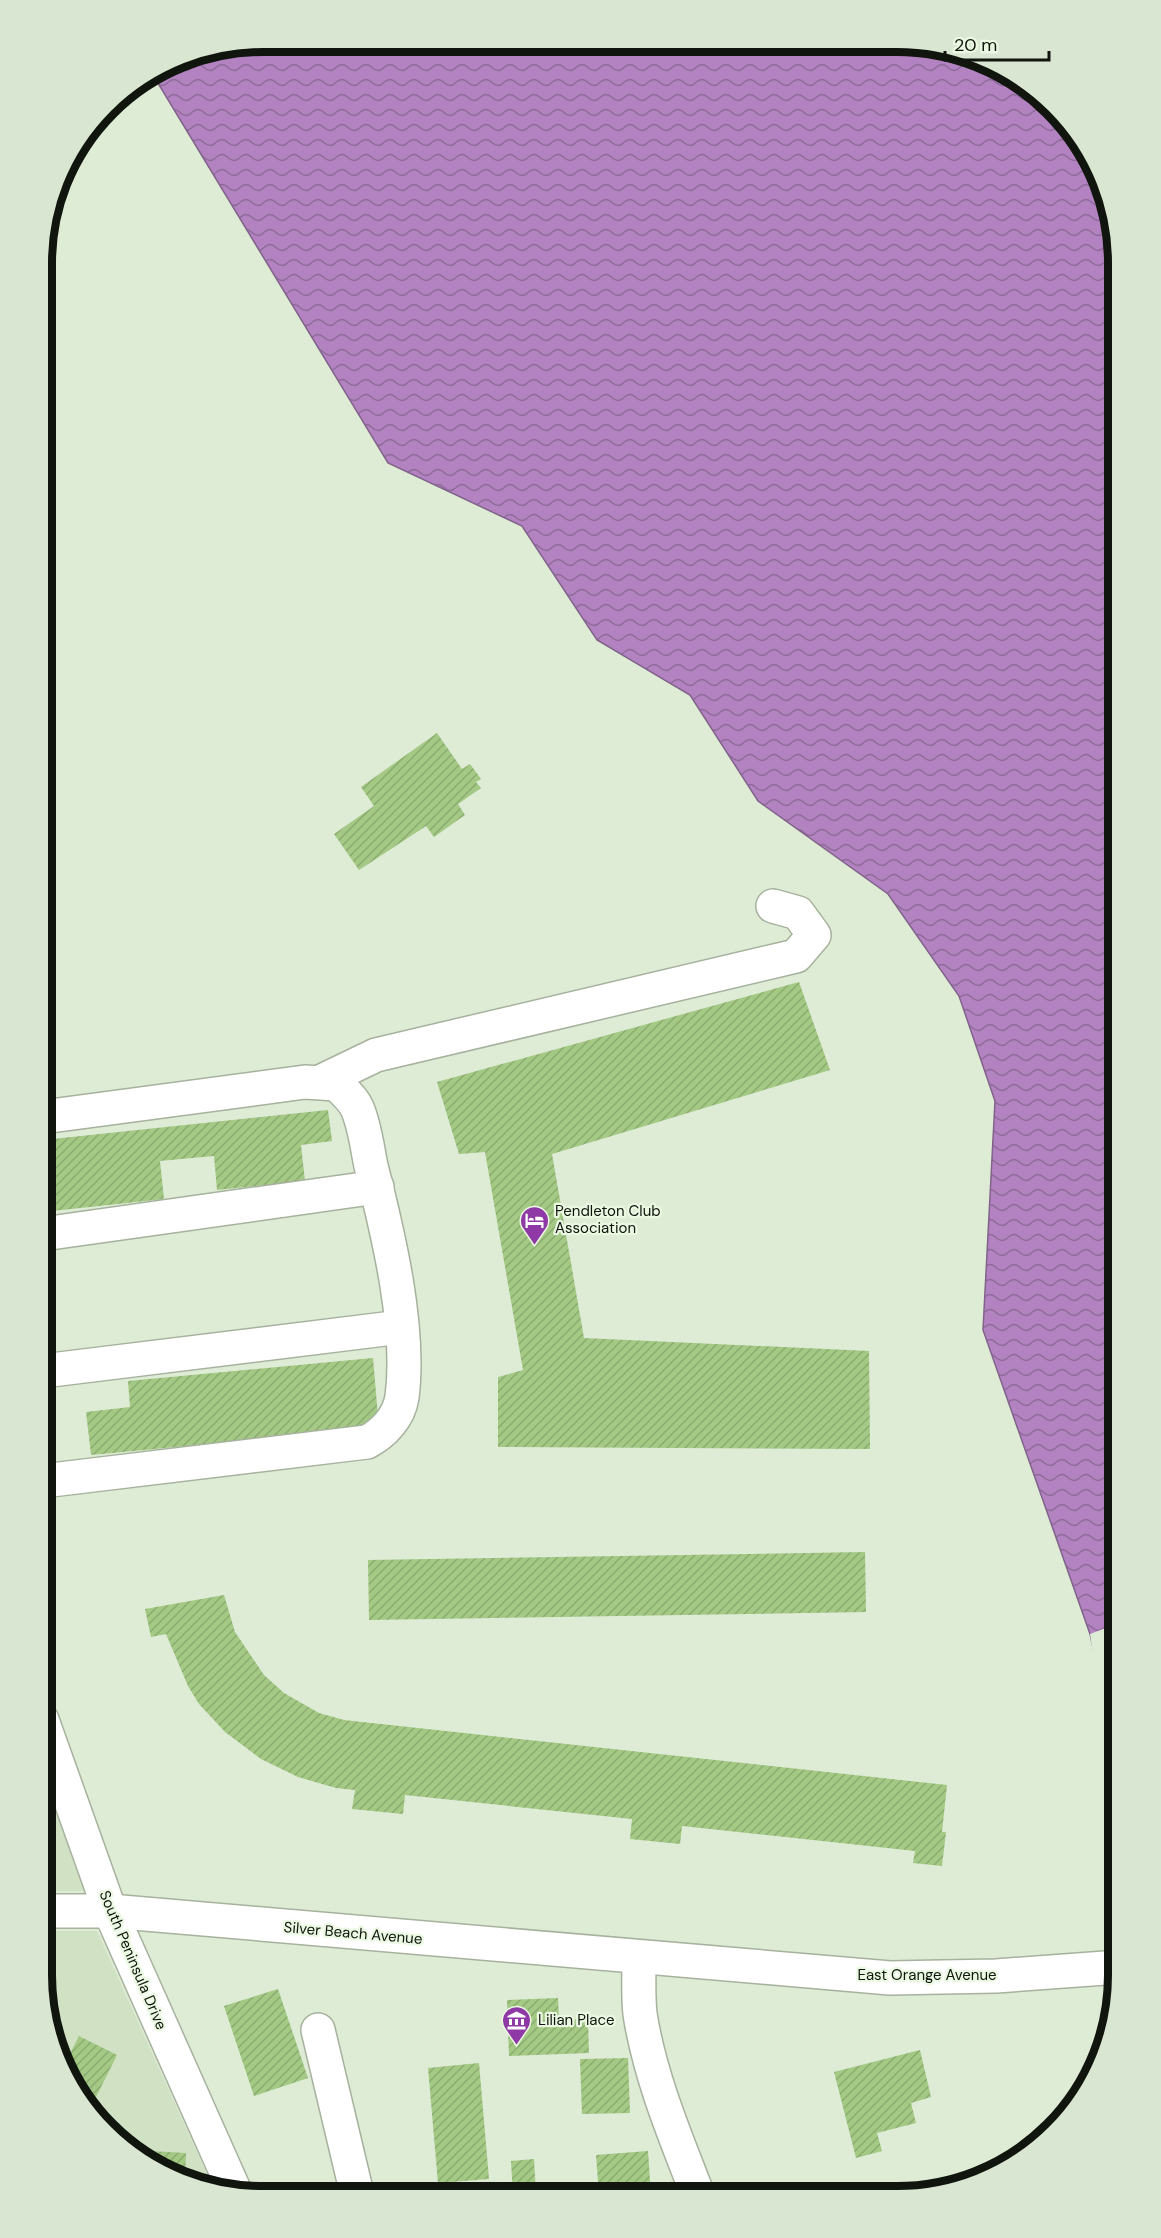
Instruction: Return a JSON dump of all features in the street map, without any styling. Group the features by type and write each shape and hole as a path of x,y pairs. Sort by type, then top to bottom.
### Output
{"street":[{"path":"52,1116 322,1081 376,1055 796,956 814,935 798,913 773,906"},
{"path":"52,1480 367,1442 381,1435 390,1424 402,1398 401,1327 390,1251 357,1107 336,1084 322,1081"},
{"path":"52,1233 377,1187"},
{"path":"52,1370 401,1327"},
{"name":"South Peninsula Drive","path":"52,1748 110,1911 231,2183"},
{"name":"Silver Beach Avenue","path":"52,1911 110,1911 651,1959"},
{"path":"651,1959 640,2012 662,2102 695,2186"},
{"name":"East Orange Avenue","path":"651,1959 890,1978 996,1976 1108,1968"},
{"path":"318,2030 355,2186"}],"shaded area":[{"path":"52,1801 84,1891 52,1891"},
{"path":"52,1931 97,1931 208,2178 170,2164 135,2142 105,2114 88,2092 74,2068 60,2029 54,2002"}],"water":[{"path":"897,52 925,54 965,64 991,74 1015,88 1056,124 1073,146 1087,170 1101,209 1108,250 1108,1717 1090,1634 983,1330 995,1101 959,996 888,894 758,801 690,695 597,640 522,526 388,463 157,82 170,74 209,60 250,53"}],"pier":[{"path":"1108,1627 1108,1732 1097,1682 1090,1634"}],"building":[{"path":"437,733 462,769 470,764 481,779 476,782 481,788 458,804 465,815 434,837 426,826 359,870 334,834 374,806 361,787"},
{"name":"Pendleton Club Association","path":"799,982 830,1070 552,1154 584,1338 869,1351 870,1449 498,1447 498,1377 523,1370 485,1152 459,1154 437,1082"},
{"path":"328,1110 332,1141 301,1145 305,1181 217,1190 214,1156 160,1161 164,1199 52,1211 52,1139"},
{"path":"373,1358 379,1428 91,1455 86,1412 130,1407 128,1381"},
{"path":"865,1552 866,1612 369,1620 368,1560"},
{"path":"224,1595 235,1632 264,1675 284,1693 319,1713 344,1720 947,1785 942,1832 946,1832 942,1866 913,1863 915,1851 682,1826 680,1844 630,1839 632,1819 405,1795 403,1814 352,1809 355,1790 336,1788 298,1777 261,1759 225,1732 199,1704 188,1686 166,1634 151,1637 145,1609"},
{"path":"278,1989 308,2078 254,2096 224,2006"},
{"path":"558,1998 559,2020 588,2019 589,2053 509,2056 507,2000"},
{"path":"79,2036 117,2055 94,2101 74,2068 69,2056"},
{"path":"920,2050 931,2097 911,2103 916,2123 877,2133 882,2151 856,2158 834,2072"},
{"path":"628,2058 630,2113 582,2114 580,2059"},
{"path":"479,2063 489,2179 438,2183 428,2068"},
{"path":"148,2151 186,2153 185,2170"},
{"path":"648,2151 650,2186 598,2186 596,2155"},
{"path":"534,2159 536,2186 512,2186 511,2161"}],"place":[{"name":"Pendleton Club Association","path":"534,1246"},
{"name":"Lilian Place","path":"517,2046"}]}
